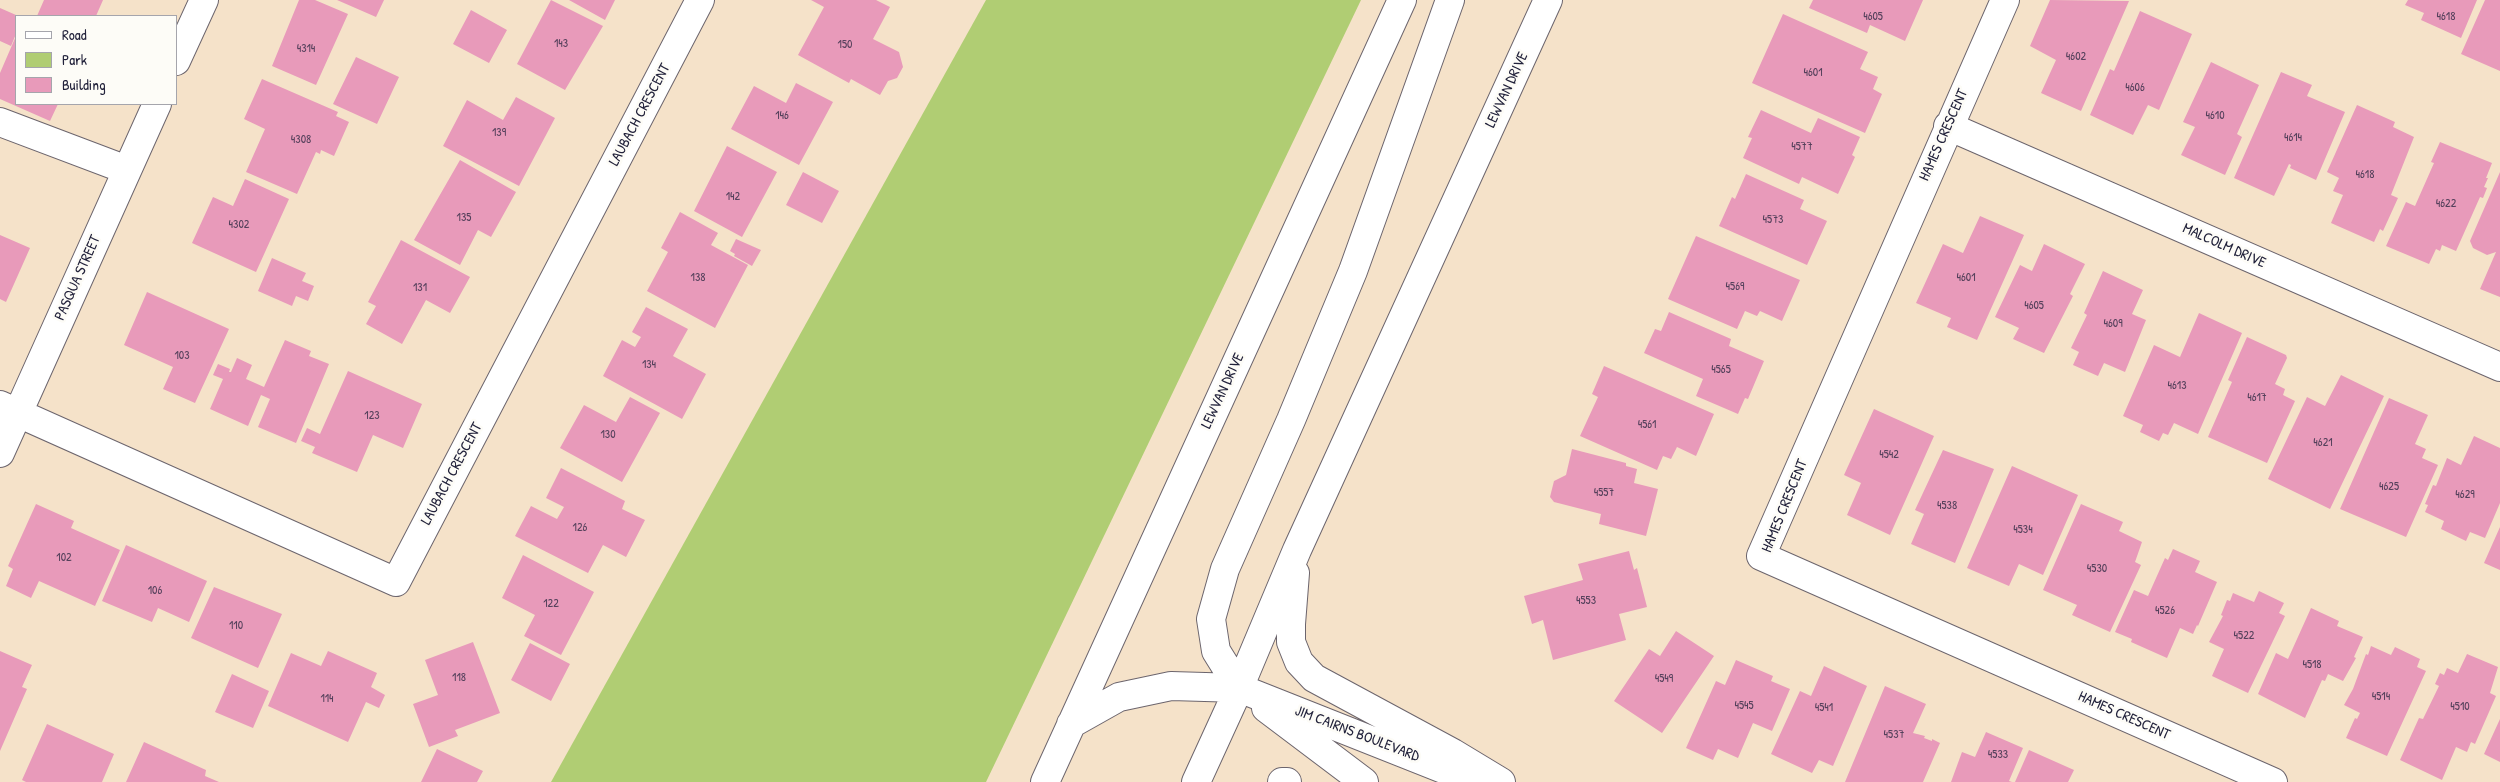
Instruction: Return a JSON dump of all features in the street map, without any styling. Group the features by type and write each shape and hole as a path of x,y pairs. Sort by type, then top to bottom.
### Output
{"street":[{"path":"178,57 204,0"},
{"name":"LAUBACH CRESCENT","path":"9,409 396,582 700,0"},
{"name":"LEWVAN DRIVE","path":"1045,782 1402,0"},
{"path":"1364,782 1239,688 1216,651 1211,619 1225,569 1291,420 1353,271 1450,0"},
{"name":"LEWVAN DRIVE","path":"1196,782 1239,688 1297,550 1548,0"},
{"name":"HAMES CRESCENT","path":"2005,0 1948,126 1761,556 2273,782"},
{"name":"PASQUA STREET","path":"0,453 9,409 127,170 157,105"},
{"path":"0,122 127,170"},
{"name":"MALCOLM DRIVE","path":"1948,126 2500,367"},
{"path":"1297,550 1291,642 1299,662 1314,678 1453,753 1502,782"},
{"name":"JIM CAIRNS BOULEVARD","path":"1071,724 1119,698 1171,686 1239,688 1440,766 1474,782"},
{"path":"1282,782 1287,782"}],"green space":[{"path":"986,0 1361,0 986,782 551,782"}],"building":[{"path":"44,0 103,0 96,15 37,15"},
{"path":"299,0 315,0 348,14 316,85 272,66"},
{"path":"337,0 384,0 376,17"},
{"path":"551,0 603,26 565,90 517,64"},
{"path":"569,0 615,0 605,20"},
{"path":"811,0 876,0 890,7 873,39 899,52 903,67 897,78 888,81 880,95 851,79 849,83 798,55 824,7"},
{"path":"1813,0 1923,0 1905,41 1870,25 1867,33 1809,8"},
{"path":"2050,0 2129,1 2081,111 2041,93 2056,60 2030,46"},
{"path":"2408,0 2477,0 2461,38 2421,20 2424,13 2405,5"},
{"path":"2485,0 2500,0 2500,71 2461,54"},
{"path":"0,8 16,15 15,36 11,46 0,41"},
{"path":"471,10 507,30 489,63 453,44"},
{"path":"2140,11 2192,34 2159,110 2148,105 2133,135 2090,115 2110,69 2114,71"},
{"path":"1783,14 1868,52 1860,69 1878,77 1873,89 1882,94 1865,133 1752,83"},
{"path":"15,38 15,105 58,105 50,121 0,99 0,73"},
{"path":"356,57 399,77 377,124 333,104"},
{"path":"2211,62 2259,85 2237,134 2242,137 2225,175 2181,155 2195,127 2183,122"},
{"path":"2281,72 2312,85 2307,96 2345,112 2316,180 2290,168 2291,165 2289,164 2274,196 2234,178"},
{"path":"262,79 338,112 336,116 349,122 334,156 321,150 320,154 316,152 297,194 246,172 265,129 244,119"},
{"path":"796,83 833,102 799,165 731,129 754,86 786,103"},
{"path":"516,97 555,118 519,186 443,146 467,100 503,120"},
{"path":"2357,105 2395,122 2393,127 2414,137 2391,195 2398,198 2383,231 2380,229 2374,242 2331,223 2343,195 2333,191 2339,178 2327,172"},
{"path":"1761,110 1811,133 1818,118 1860,137 1852,155 1855,157 1838,194 1802,177 1799,184 1743,158 1752,138 1748,137"},
{"path":"2440,142 2492,163 2486,178 2488,178 2484,187 2487,188 2483,198 2480,197 2456,251 2442,245 2440,251 2436,249 2429,264 2386,246 2406,202 2415,206 2434,163 2431,162"},
{"path":"727,146 777,172 742,237 694,211"},
{"path":"460,160 516,192 491,237 478,230 460,265 414,240"},
{"path":"803,172 839,191 822,223 786,205"},
{"path":"2500,172 2500,297 2480,289 2496,252 2487,255 2473,248 2470,241"},
{"path":"1746,174 1804,200 1800,209 1827,221 1807,265 1719,226 1732,197 1735,199"},
{"path":"245,179 289,199 256,272 192,243 213,197 233,206"},
{"path":"680,212 718,233 711,245 748,265 715,328 647,291 668,252 661,248"},
{"path":"1980,216 2024,235 1977,340 1947,327 1951,318 1916,303 1943,244 1963,253"},
{"path":"0,235 30,248 6,302 0,299"},
{"path":"1696,236 1800,280 1782,321 1760,311 1757,316 1745,311 1737,329 1668,299"},
{"path":"736,239 761,250 752,266 734,256 735,254 730,251"},
{"path":"401,240 470,277 450,313 426,300 402,344 366,324 376,306 368,302"},
{"path":"2044,244 2085,264 2070,294 2073,296 2044,353 2013,339 2019,328 1995,317 2020,265 2032,271"},
{"path":"272,258 306,273 302,281 314,286 308,301 296,296 292,306 258,291"},
{"path":"2103,271 2143,290 2132,314 2146,320 2125,372 2104,363 2098,376 2073,365 2079,352 2071,348 2087,315 2084,313"},
{"path":"147,292 229,329 195,403 163,389 173,367 124,345"},
{"path":"646,307 688,329 673,356 706,374 682,419 603,376 622,340 635,347 641,337 632,332"},
{"path":"1669,312 1731,339 1729,346 1764,361 1748,399 1745,398 1738,414 1696,396 1703,379 1644,353 1655,329 1661,331"},
{"path":"2199,313 2242,333 2198,434 2174,423 2168,435 2163,433 2159,441 2140,432 2143,425 2123,416 2154,345 2180,357"},
{"path":"2247,337 2286,355 2287,358 2275,384 2285,389 2283,395 2295,401 2267,463 2208,437 2232,382 2228,380"},
{"path":"285,340 311,351 309,356 329,364 296,443 258,427 270,399 261,395 248,426 210,409 223,379 213,375 218,364 230,369 229,372 231,372 237,358 252,365 246,379 264,387"},
{"path":"1604,366 1714,414 1696,456 1677,447 1671,459 1663,456 1657,470 1580,436 1598,397 1592,394"},
{"path":"348,371 422,404 403,448 373,435 357,472 312,453 315,447 301,441 307,428 320,434"},
{"path":"2341,375 2384,396 2330,509 2268,479 2307,397 2325,406"},
{"path":"630,397 660,413 622,482 560,448 584,405 616,422"},
{"path":"2389,398 2428,415 2415,444 2426,449 2422,458 2438,465 2406,537 2340,509"},
{"path":"1874,409 1934,436 1890,535 1847,515 1861,483 1844,475"},
{"path":"2474,436 2500,448 2500,503 2485,538 2470,532 2466,541 2441,529 2444,521 2425,512 2428,505 2425,504 2433,485 2436,486 2447,458 2461,465"},
{"path":"1572,449 1626,463 1626,466 1637,469 1634,483 1658,489 1646,536 1599,524 1601,514 1554,502 1550,497 1554,481 1566,475"},
{"path":"1943,450 1994,469 1955,563 1911,544 1924,514 1915,510"},
{"path":"2012,466 2078,495 2043,575 2019,564 2009,586 1967,568"},
{"path":"561,468 625,501 622,509 645,520 626,557 603,545 588,573 515,536 531,506 557,519 564,507 546,498"},
{"path":"36,504 74,521 71,528 120,550 95,606 39,581 31,598 6,586 13,569 8,566"},
{"path":"2081,504 2123,522 2119,531 2142,542 2135,562 2141,565 2110,632 2072,615 2077,605 2043,590"},
{"path":"2500,527 2500,570 2484,563"},
{"path":"126,545 207,581 189,622 158,608 152,622 102,601"},
{"path":"2173,549 2200,561 2195,572 2217,582 2193,634 2180,628 2167,658 2131,642 2132,639 2115,632 2134,590 2148,596 2165,558 2168,560"},
{"path":"1629,551 1634,570 1637,568 1647,607 1619,614 1626,640 1553,660 1543,620 1532,624 1524,596 1583,580 1578,564"},
{"path":"523,555 594,592 561,655 524,636 535,615 502,598"},
{"path":"214,587 282,614 258,668 191,638"},
{"path":"2259,591 2284,603 2279,613 2285,616 2248,693 2212,676 2224,649 2209,642 2223,616 2221,615 2227,600 2230,601 2233,593 2254,602"},
{"path":"2311,608 2339,621 2337,626 2363,637 2354,657 2356,658 2343,681 2328,674 2325,681 2322,680 2305,718 2258,694 2276,653 2288,659"},
{"path":"1676,631 1714,656 1662,733 1614,701 1649,649 1660,656"},
{"path":"473,642 500,713 455,730 458,736 429,747 413,704 438,695 425,660"},
{"path":"530,643 570,664 551,701 511,680"},
{"path":"2371,646 2391,655 2395,647 2420,659 2417,667 2426,671 2387,756 2346,738 2355,718 2357,719 2360,713 2344,705 2353,689 2366,654 2368,655"},
{"path":"0,651 32,665 22,687 27,689 0,751"},
{"path":"328,651 377,673 371,687 385,695 379,708 366,702 348,742 268,706 291,653 321,666"},
{"path":"2467,654 2498,667 2490,693 2496,696 2475,744 2471,742 2467,752 2456,747 2442,780 2400,760 2419,718 2423,719 2439,686 2435,684 2440,673 2444,675 2447,668 2458,673"},
{"path":"1736,660 1773,676 1771,681 1790,689 1772,731 1753,723 1738,758 1718,749 1713,760 1686,748 1716,681 1725,685"},
{"path":"1824,666 1867,686 1833,766 1819,760 1812,773 1771,754 1800,691 1811,696"},
{"path":"232,674 269,691 253,728 215,712"},
{"path":"1885,686 1926,704 1913,733 1940,743 1923,782 1845,782"},
{"path":"2500,719 2500,762 2484,754"},
{"path":"47,724 114,754 102,782 26,782 22,780"},
{"path":"1986,732 2023,748 2009,781 2012,782 1951,782 1962,752 1975,757"},
{"path":"144,742 206,770 205,776 219,782 126,782"},
{"path":"437,749 483,771 477,782 421,782"},
{"path":"2029,750 2074,770 2068,782 2015,782"}]}
